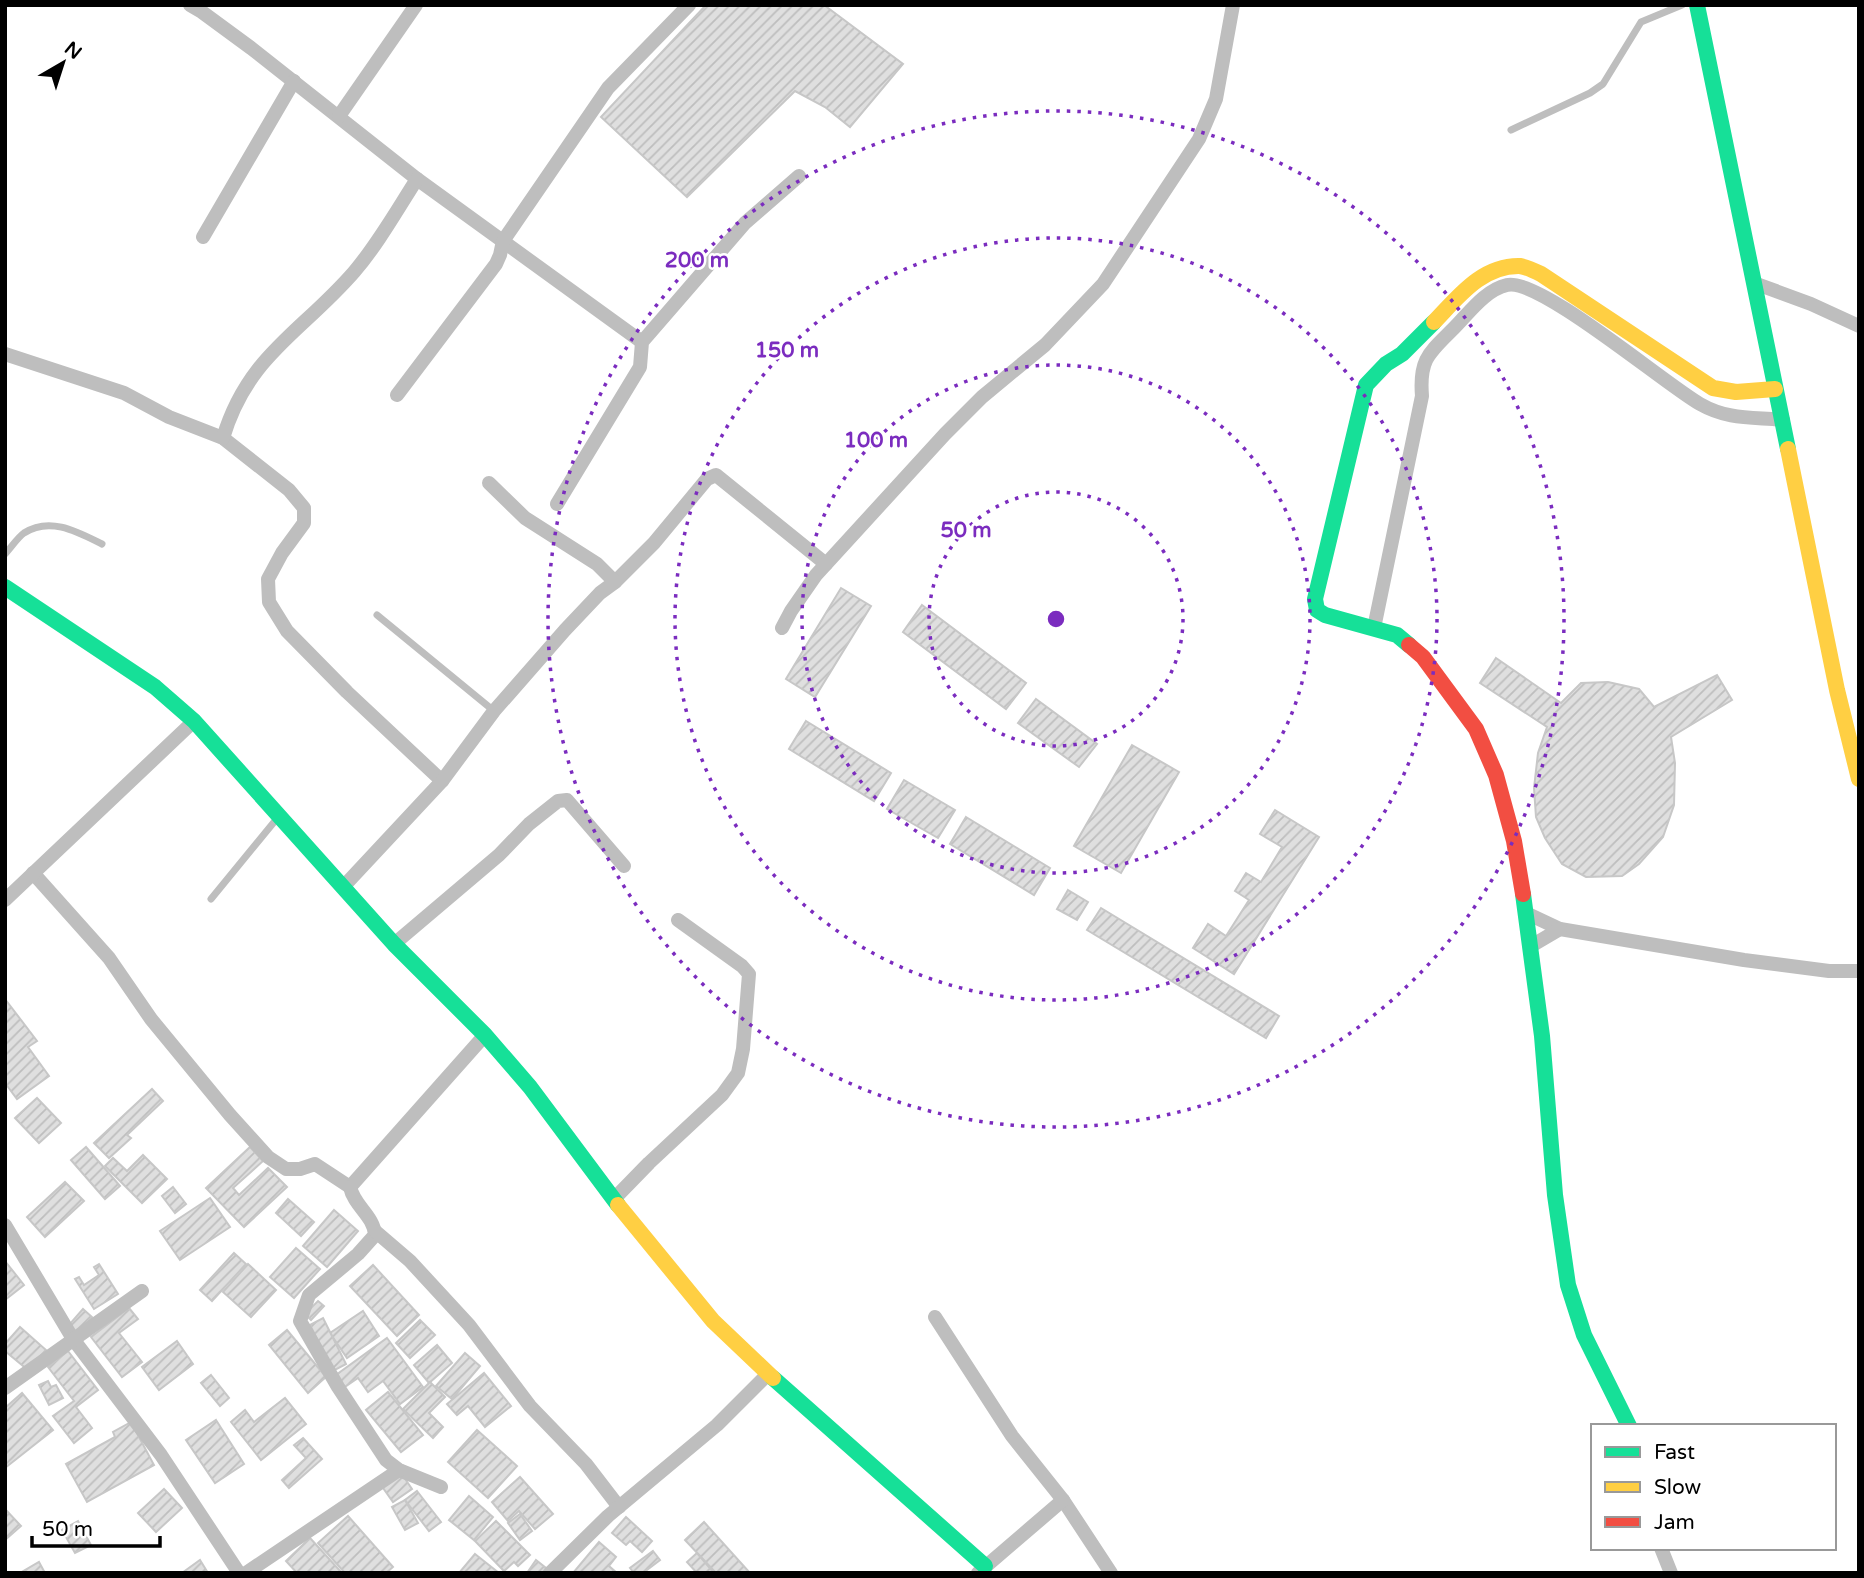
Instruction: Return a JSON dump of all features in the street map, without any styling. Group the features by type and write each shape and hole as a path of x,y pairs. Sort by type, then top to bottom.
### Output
{"street":[{"path":"190,5 294,81 417,179 642,342"},
{"path":"339,116 416,5"},
{"path":"397,395 496,264 503,241 608,88 689,5"},
{"path":"782,628 791,611 826,564 944,434 982,397 1045,345 1103,284 1199,139 1216,99 1233,5"},
{"path":"1697,5 1837,690 1859,779"},
{"path":"203,237 294,81"},
{"path":"557,504 640,367 642,342 746,223 799,176"},
{"path":"223,438 230,415 248,380 265,358 325,303 355,271 417,179"},
{"path":"1628,1424 1584,1335 1568,1285 1555,1195 1542,1036 1531,946 1514,841 1496,775 1476,729 1423,657 1397,635 1325,615 1317,610 1315,598 1366,385 1385,364 1402,354 1474,281 1492,271 1522,267 1541,274 1713,388 1745,393 1775,389"},
{"path":"1754,283 1811,304 1859,326"},
{"path":"1374,628 1422,396 1422,367 1433,349 1485,296 1508,285 1523,286 1552,302 1699,404 1730,417 1783,421"},
{"path":"5,354 114,390 169,417 223,438 289,490 304,508 304,523 268,579 269,602 296,640 442,781"},
{"path":"344,886 442,781 494,711 565,630 662,534 707,479 716,475 826,564"},
{"path":"489,483 525,518 597,564 615,582"},
{"path":"5,587 155,687 194,721 394,944 485,1035 530,1087 636,1229 713,1321 982,1569 1063,1500"},
{"path":"5,900 194,721"},
{"path":"394,944 558,801 567,800 624,866"},
{"path":"33,873 109,958 151,1019 268,1157 286,1170 315,1164 350,1187 352,1196 374,1225 373,1239 309,1295 300,1321 386,1460 399,1470 442,1487"},
{"path":"1526,913 1560,929 1744,960 1829,971 1859,971"},
{"path":"614,1199 722,1096 738,1073 741,1061 747,1021 749,974 742,966 678,920"},
{"path":"1531,946 1560,929"},
{"path":"350,1187 485,1035"},
{"path":"5,1225 73,1339 161,1455 239,1573"},
{"path":"375,1231 410,1261 469,1325 530,1406 586,1464 619,1507"},
{"path":"5,1388 142,1291"},
{"path":"935,1317 1012,1436 1063,1500 1111,1573"},
{"path":"550,1573 619,1507 717,1425 768,1374"},
{"path":"246,1573 399,1470"},
{"path":"1662,1550 1671,1573"}],"lane":[{"path":"1511,130 1603,84 1642,22 1682,5"},
{"path":"5,554 23,533 50,525 74,530 102,544"},
{"path":"377,615 494,711"},
{"path":"211,900 280,816"}],"building":[{"path":"706,5 824,5 903,64 850,127 825,107 795,91 687,197 601,117"},
{"path":"841,588 871,606 815,697 786,679"},
{"path":"922,605 1026,683 1006,709 903,632"},
{"path":"1496,658 1561,703 1581,683 1608,682 1639,689 1654,707 1717,675 1732,700 1671,737 1675,763 1674,805 1663,837 1639,864 1622,876 1586,877 1562,864 1545,838 1536,817 1534,788 1538,753 1547,727 1480,683"},
{"path":"1036,699 1097,744 1079,767 1018,723"},
{"path":"806,721 891,773 874,801 789,749"},
{"path":"1132,745 1179,772 1121,873 1074,846"},
{"path":"904,780 955,810 938,838 887,809"},
{"path":"1275,810 1319,837 1234,974 1193,948 1208,924 1226,936 1249,900 1235,891 1246,873 1261,882 1282,847 1260,834"},
{"path":"966,817 1050,868 1034,895 950,844"},
{"path":"1068,890 1088,902 1077,920 1057,909"},
{"path":"1101,908 1279,1016 1266,1038 1087,930"},
{"path":"5,999 37,1041 28,1047 49,1076 17,1099 5,1083"},
{"path":"152,1089 163,1101 127,1135 131,1138 109,1158 94,1143"},
{"path":"37,1098 61,1123 39,1143 15,1118"},
{"path":"86,1147 120,1186 105,1199 71,1160"},
{"path":"250,1147 263,1161 233,1188 239,1195 268,1168 287,1187 244,1227 206,1188"},
{"path":"143,1155 167,1179 142,1203 105,1166 113,1158 127,1171"},
{"path":"65,1182 84,1201 45,1237 27,1217"},
{"path":"173,1187 186,1204 175,1213 162,1196"},
{"path":"210,1198 230,1227 180,1260 160,1231"},
{"path":"288,1199 314,1222 301,1236 276,1213"},
{"path":"334,1210 358,1231 327,1267 303,1246"},
{"path":"296,1248 320,1269 294,1298 270,1277"},
{"path":"234,1253 246,1264 212,1301 200,1290"},
{"path":"5,1261 24,1285 5,1300"},
{"path":"99,1264 118,1294 94,1309 75,1279 79,1277 84,1285 99,1275 94,1267"},
{"path":"248,1264 276,1290 251,1317 223,1292"},
{"path":"373,1265 419,1315 397,1336 350,1286"},
{"path":"318,1301 324,1306 311,1320 305,1314"},
{"path":"129,1308 138,1319 119,1333 142,1362 122,1377 91,1337"},
{"path":"83,1309 92,1317 78,1334 68,1326"},
{"path":"363,1311 379,1336 347,1358 330,1333"},
{"path":"323,1318 346,1364 333,1371 310,1325"},
{"path":"420,1320 435,1335 410,1358 396,1343"},
{"path":"20,1327 46,1350 28,1370 5,1351 5,1344"},
{"path":"287,1330 326,1377 308,1393 269,1345"},
{"path":"387,1338 423,1387 400,1404 383,1381 368,1392 358,1378 345,1387 336,1375"},
{"path":"177,1341 193,1364 159,1390 142,1367"},
{"path":"437,1345 452,1363 429,1383 414,1365"},
{"path":"68,1351 98,1390 76,1407 92,1428 74,1443 53,1416 74,1401 48,1367"},
{"path":"465,1353 480,1366 452,1399 436,1386"},
{"path":"484,1373 511,1406 485,1427 468,1406 457,1415 447,1404"},
{"path":"211,1375 229,1398 220,1406 201,1383"},
{"path":"48,1381 51,1387 56,1385 63,1398 49,1405 39,1385"},
{"path":"430,1382 445,1397 429,1413 443,1427 433,1438 403,1409"},
{"path":"388,1392 423,1435 401,1452 366,1410"},
{"path":"22,1393 53,1430 5,1468 5,1408"},
{"path":"285,1398 306,1424 261,1460 231,1422 245,1410 254,1422"},
{"path":"216,1420 244,1464 215,1483 186,1440"},
{"path":"131,1422 154,1465 87,1502 66,1464 115,1437 113,1432"},
{"path":"477,1430 517,1466 488,1498 448,1462"},
{"path":"303,1438 322,1459 289,1488 282,1480 306,1458 294,1445"},
{"path":"401,1473 412,1489 393,1502 381,1485"},
{"path":"520,1477 553,1514 535,1529 519,1511 508,1521 492,1502"},
{"path":"164,1489 182,1508 156,1532 138,1513"},
{"path":"417,1491 441,1522 429,1531 405,1500"},
{"path":"469,1496 493,1517 474,1540 449,1520"},
{"path":"405,1500 418,1523 405,1530 392,1507"},
{"path":"5,1509 21,1526 5,1540"},
{"path":"520,1514 532,1531 520,1540 508,1523"},
{"path":"348,1516 393,1567 386,1573 345,1573 318,1543"},
{"path":"626,1517 652,1541 642,1552 630,1541 626,1545 612,1533"},
{"path":"78,1521 91,1545 75,1553 62,1530"},
{"path":"496,1521 530,1555 518,1566 514,1562 504,1571 475,1541"},
{"path":"704,1522 750,1573 716,1573 685,1540"},
{"path":"310,1538 342,1573 297,1573 286,1561"},
{"path":"599,1542 616,1557 609,1566 617,1573 573,1573"},
{"path":"653,1551 660,1560 643,1573 634,1573 630,1568"},
{"path":"697,1553 714,1573 697,1573 687,1562"},
{"path":"475,1554 499,1573 459,1573"},
{"path":"200,1560 208,1573 182,1573"},
{"path":"536,1560 546,1568 542,1573 527,1573"},
{"path":"39,1562 45,1573 20,1573"}],"traffic: fast":[{"path":"1697,5 1788,449"},
{"path":"1409,645 1397,635 1325,615 1317,610 1315,599 1366,385 1434,322"},
{"path":"5,587 155,687 194,721 394,944 485,1035 530,1087 618,1205"},
{"path":"1523,894 1542,1036 1555,1195 1568,1285 1584,1335 1628,1424"},
{"path":"773,1378 985,1566"}],"traffic: slow":[{"path":"1434,322 1482,277 1506,267 1520,266 1541,274 1713,388 1736,392 1775,389"},
{"path":"1788,449 1837,690 1859,779"},
{"path":"618,1205 713,1321 773,1378"}],"traffic: jam":[{"path":"1409,645 1423,657 1476,729 1496,775 1514,841 1523,894"}]}
